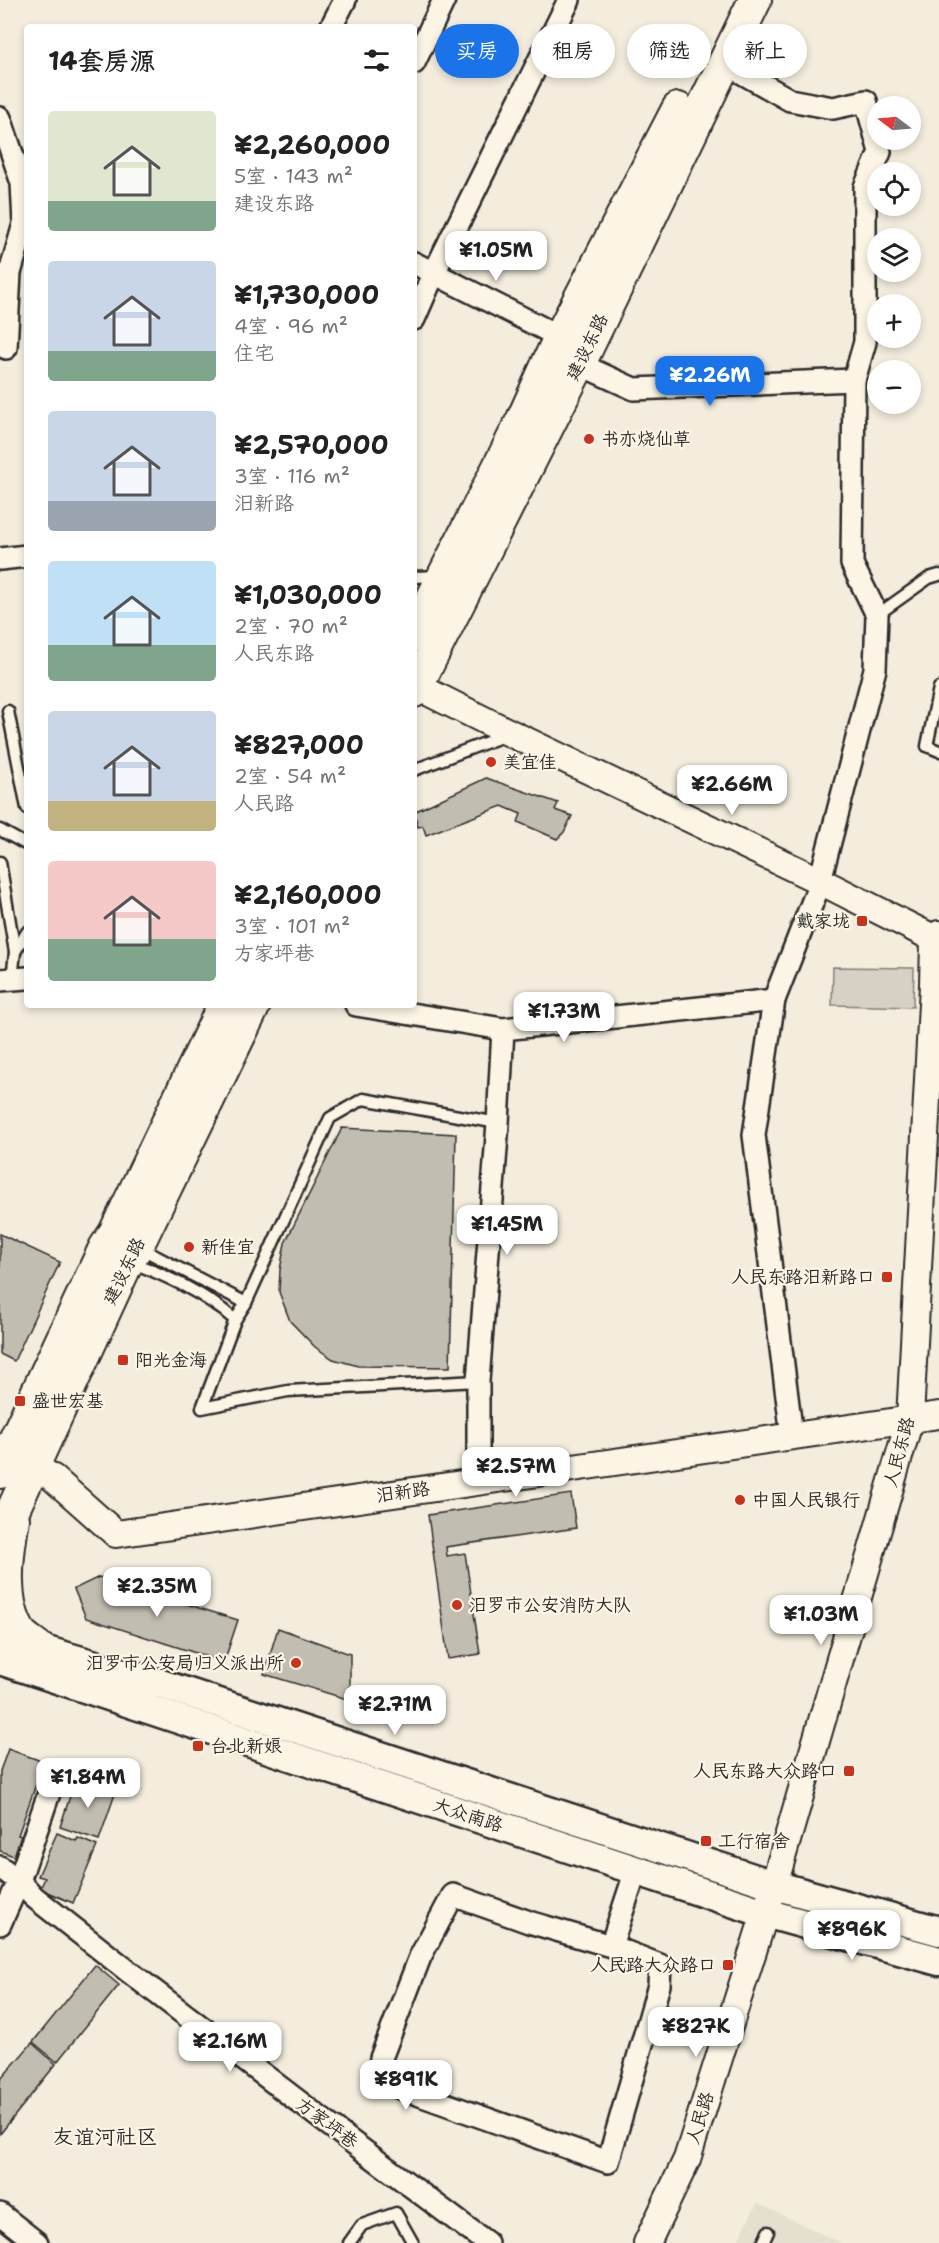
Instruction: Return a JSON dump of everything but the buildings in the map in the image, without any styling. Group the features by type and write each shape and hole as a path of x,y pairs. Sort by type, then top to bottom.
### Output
{"main road":[{"name":"建设东路","path":"417,629 523,419 560,337 679,108 730,0"},
{"name":"建设东路","path":"743,24 755,0"},
{"name":"建设东路","path":"417,686 579,364 723,62"},
{"name":"建设东路","path":"121,1247 223,1008"},
{"name":"建设东路","path":"0,1538 14,1511 10,1461 121,1247 252,1008"},
{"path":"0,1670 36,1660 20,1633 4,1593 4,1572 14,1511"},
{"name":"大众南路","path":"0,1633 36,1660 636,1870 771,1915 939,1961"},
{"name":"大众南路","path":"0,1660 36,1660 161,1684 781,1887 939,1930"}],"street":[{"path":"333,24 345,0"},
{"path":"417,57 444,0"},
{"path":"417,312 434,273 569,0"},
{"path":"751,78 790,100 833,108 866,101 880,152 865,187 865,342 854,380 852,564 877,615 875,669 819,885 774,1000 754,1135 791,1429"},
{"path":"0,118 22,183 24,225 10,273 12,301 6,348"},
{"path":"417,264 560,337"},
{"path":"579,364 634,389 854,380"},
{"path":"0,567 0,559 24,556"},
{"path":"417,694 502,736 819,885 937,945"},
{"name":"人民东路","path":"926,1409 937,945"},
{"path":"374,1008 503,1029 774,1000"},
{"path":"479,1473 478,1381 503,1029"},
{"name":"人民东路","path":"771,1915 926,1409 939,1085"},
{"name":"汨新路","path":"10,1461 53,1478 116,1534 479,1473 926,1409"},
{"path":"0,1924 19,1881 50,1790"},
{"name":"方家坪巷","path":"0,1867 19,1881 34,1897 128,1971 488,2243"},
{"path":"611,1946 636,1870"},
{"path":"453,1895 529,1922 611,1946 660,1965 659,1985 608,2162 378,2080 381,2058 420,1957 453,1895"},
{"name":"人民路","path":"647,2243 687,2159 771,1915"},
{"name":"人民路","path":"663,2243 701,2164 771,1915"},
{"path":"0,2214 34,2242"}],"lane":[{"path":"877,615 928,578 939,575"},
{"path":"417,577 445,576"},
{"path":"939,688 927,746 939,751"},
{"path":"8,711 24,793"},
{"path":"417,769 502,736"},
{"path":"0,830 24,843"},
{"path":"0,862 15,952 13,979"},
{"path":"15,952 24,937"},
{"path":"478,1381 288,1391 202,1408 235,1320 246,1303 330,1118 363,1099 498,1123"},
{"path":"121,1247 246,1303"},
{"path":"121,1247 158,1273 220,1307 235,1320"},
{"path":"349,2243 362,2225 396,2213 413,2243"},
{"path":"763,2243 768,2232"}],"shaded area":[{"path":"833,967 914,968 913,1007 832,1005"},
{"path":"757,2203 841,2243 737,2243"}],"place":[{"name":"书亦烧仙草","path":"589,439"},
{"name":"美宜佳","path":"491,762"},
{"name":"戴家垅","path":"862,921"},
{"name":"新佳宜","path":"189,1247"},
{"name":"人民东路汨新路口","path":"887,1277"},
{"name":"阳光金海","path":"123,1360"},
{"name":"盛世宏基","path":"20,1401"},
{"name":"中国人民银行","path":"740,1500"},
{"name":"汨罗市公安消防大队","path":"457,1605"},
{"name":"汨罗市公安局归义派出所","path":"296,1663"},
{"name":"台北新娘","path":"198,1746"},
{"name":"人民东路大众路口","path":"849,1771"},
{"name":"工行宿舍","path":"706,1841"},
{"name":"人民路大众路口","path":"728,1965"}],"district":[{"name":"友谊河社区","path":"105,2137"}]}
